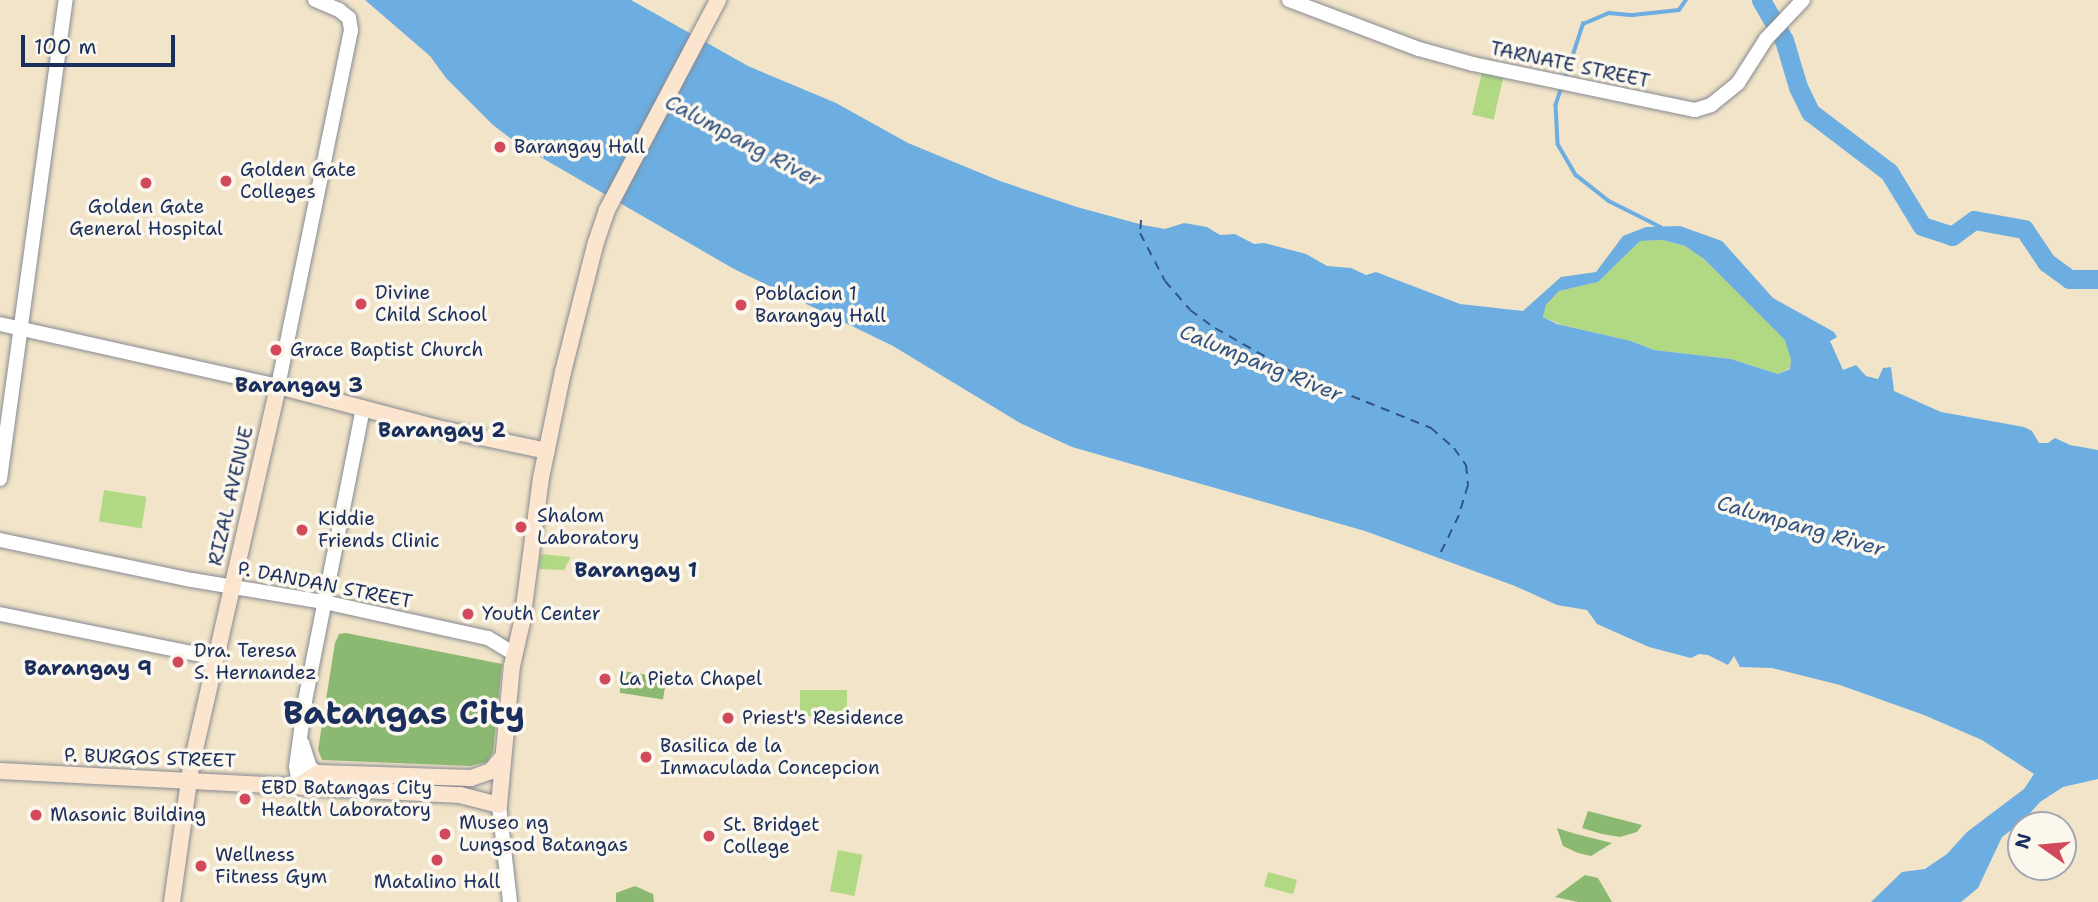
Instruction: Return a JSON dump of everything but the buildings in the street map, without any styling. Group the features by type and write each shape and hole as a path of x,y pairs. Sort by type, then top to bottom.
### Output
{"main road":[{"path":"499,805 515,654 547,451 586,282 607,210 718,0"},
{"path":"278,386 442,429 547,451"},
{"name":"RIZAL AVENUE","path":"172,902 188,779 278,386"},
{"path":"299,785 318,773 461,779 494,768 502,758"},
{"name":"P. BURGOS STREET","path":"0,771 299,785 474,797 499,805"},
{"path":"474,797 476,776"}],"street":[{"path":"0,479 66,0"},
{"name":"RIZAL AVENUE","path":"278,386 351,30 349,18 340,10 315,0"},
{"name":"TARNATE STREET","path":"1289,0 1419,49 1581,89 1687,110 1701,110 1738,83 1766,39 1804,0"},
{"path":"0,324 278,386"},
{"path":"299,785 296,767 299,735 363,408"},
{"name":"P. DANDAN STREET","path":"0,540 231,587 324,602 488,638 515,654"},
{"path":"0,614 216,658"},
{"path":"299,735 310,768 318,773"},
{"path":"499,805 510,902"}],"green space":[{"path":"1482,72 1503,77 1494,120 1472,115"},
{"path":"1663,240 1685,246 1704,259 1786,340 1791,360 1790,368 1778,374 1731,359 1654,350 1631,341 1562,325 1543,317 1546,305 1559,291 1598,282 1640,241"},
{"path":"104,490 146,497 141,528 99,522"},
{"path":"541,554 571,557 564,570 539,569"},
{"path":"346,633 502,664 493,752 487,762 470,766 322,760 318,750 335,643 339,634"},
{"path":"623,671 666,678 663,700 620,693"},
{"path":"800,690 847,690 847,716 800,716"},
{"path":"1588,811 1642,825 1637,832 1620,837 1602,834 1582,828"},
{"path":"1557,828 1612,843 1591,856 1578,853 1563,846"},
{"path":"838,850 863,855 855,896 830,891"},
{"path":"1268,872 1297,880 1293,894 1264,886"},
{"path":"1585,875 1598,878 1612,902 1578,902 1555,897"},
{"path":"635,886 653,894 654,902 616,902 616,893"}],"water":[{"name":"Calumpang River","path":"365,0 631,0 748,66 836,103 908,143 1000,181 1077,207 1143,225 1165,229 1184,223 1207,227 1220,235 1235,234 1254,244 1264,243 1306,254 1327,266 1351,268 1366,275 1376,272 1460,304 1523,311 1561,277 1596,272 1623,236 1646,227 1680,226 1722,241 1773,298 1834,332 1837,337 1830,341 1843,370 1856,365 1866,376 1878,379 1883,368 1891,367 1894,391 1941,412 2024,427 2032,431 2039,443 2048,443 2055,438 2070,445 2098,450 2098,779 2063,787 2040,802 2032,811 2007,811 2007,833 2002,837 1978,888 1961,902 1871,902 1902,872 1925,869 1947,854 1967,832 2024,789 2034,774 1982,740 1924,715 1840,685 1772,668 1740,667 1734,656 1728,665 1708,655 1699,654 1691,658 1649,647 1597,624 1587,610 1557,605 1515,586 1365,531 1072,447 1020,423 893,346 734,269 518,144 493,125 446,78 430,56","holes":["1663,240 1685,246 1704,259 1785,340 1791,360 1790,369 1778,374 1731,359 1654,350 1631,341 1557,324 1543,317 1546,305 1559,291 1598,282 1640,241"]}],"waterway":[{"path":"1565,79 1583,24 1609,13 1633,15 1679,10 1686,0"},
{"path":"1761,0 1784,40 1798,87 1810,112 1889,172 1922,226 1952,236 1974,220 2024,229 2046,262 2069,279 2098,279"},
{"path":"1562,87 1556,105 1558,144 1576,175 1609,201 1661,227"}],"ferry route":[{"path":"1141,220 1140,233 1165,281 1190,310 1215,328 1292,372 1431,428 1454,448 1466,465 1468,485 1459,515 1438,558"}],"place":[{"name":"Barangay Hall","path":"500,147"},
{"name":"Golden Gate Colleges","path":"226,181"},
{"name":"Golden Gate General Hospital","path":"146,183"},
{"name":"Divine Child School","path":"361,304"},
{"name":"Poblacion 1 Barangay Hall","path":"741,305"},
{"name":"Grace Baptist Church","path":"276,350"},
{"name":"Shalom Laboratory","path":"521,527"},
{"name":"Kiddie Friends Clinic","path":"302,530"},
{"name":"Youth Center","path":"468,614"},
{"name":"Dra. Teresa S. Hernandez","path":"178,662"},
{"name":"La Pieta Chapel","path":"605,679"},
{"name":"Priest's Residence","path":"728,718"},
{"name":"Basilica de la Inmaculada Concepcion","path":"646,757"},
{"name":"EBD Batangas City Health Laboratory","path":"245,799"},
{"name":"Masonic Building","path":"36,815"},
{"name":"Museo ng Lungsod Batangas","path":"445,834"},
{"name":"St. Bridget College","path":"709,836"},
{"name":"Matalino Hall","path":"437,860"},
{"name":"Wellness Fitness Gym","path":"201,866"}],"district":[{"name":"Barangay 3","path":"299,385"},
{"name":"Barangay 2","path":"442,430"},
{"name":"Barangay 1","path":"636,570"},
{"name":"Barangay 9","path":"88,668"},
{"name":"Batangas City","path":"404,713"}]}
